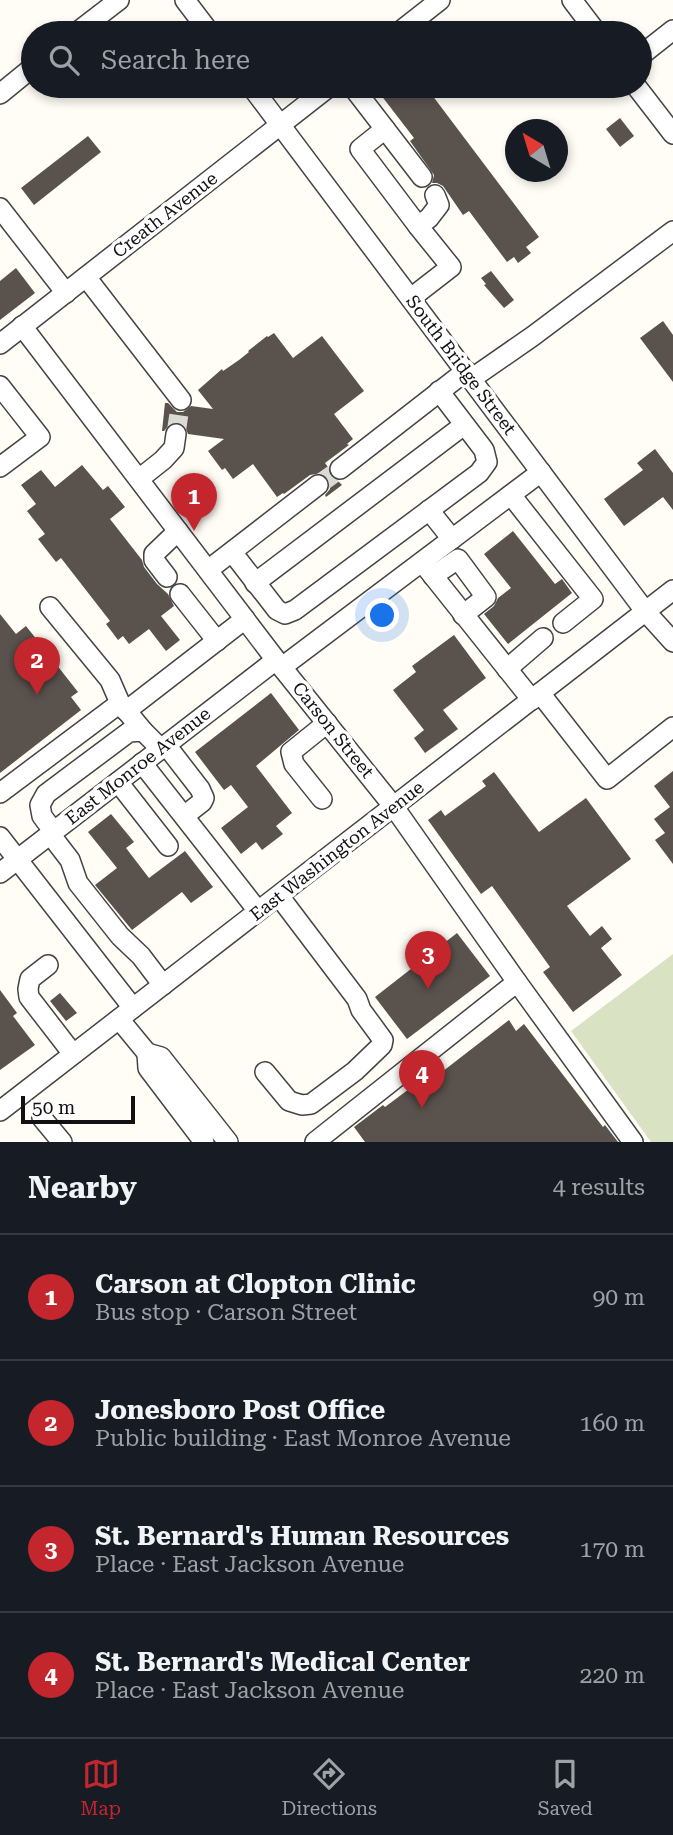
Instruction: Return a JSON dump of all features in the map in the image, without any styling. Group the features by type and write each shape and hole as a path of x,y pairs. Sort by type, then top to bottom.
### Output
{"street":[{"path":"92,21 119,0"},
{"path":"185,0 202,21"},
{"path":"413,21 440,0"},
{"path":"572,0 588,21"},
{"path":"652,47 673,30"},
{"path":"0,94 21,77"},
{"name":"South Bridge Street","path":"260,98 645,611 673,642"},
{"name":"Creath Avenue","path":"0,344 315,98"},
{"path":"361,98 422,177"},
{"path":"645,98 673,134"},
{"path":"385,129 359,149 451,267 411,298"},
{"path":"418,226 429,218 439,205 435,195"},
{"path":"0,208 66,293"},
{"path":"340,469 439,391 533,335 673,231"},
{"path":"86,277 181,400"},
{"name":"Carson Street","path":"22,326 279,664 394,807 633,1142"},
{"path":"232,552 276,610 285,614 295,610 479,472 487,462 484,450 439,391"},
{"path":"0,467 40,437 3,396"},
{"path":"255,583 464,425"},
{"path":"139,479 174,449 176,433"},
{"name":"East Monroe Avenue","path":"0,873 163,747 279,664 428,569 452,539 541,472"},
{"path":"208,570 318,485"},
{"path":"511,495 593,599 563,623"},
{"path":"429,510 452,539"},
{"path":"167,577 154,560 154,554 178,531"},
{"path":"463,615 486,597 458,559 428,569 463,615 507,669 536,696 607,779 673,727"},
{"name":"East Washington Avenue","path":"0,1111 673,590"},
{"path":"180,594 217,641"},
{"path":"50,607 110,680 123,707 200,789 204,798 202,802 184,816"},
{"path":"0,793 245,619"},
{"path":"507,669 543,638"},
{"path":"322,799 294,764 291,751 327,723"},
{"path":"143,731 129,732 46,794 40,805 42,816 70,860 79,883 163,985"},
{"path":"142,763 258,911"},
{"path":"118,782 168,846"},
{"path":"0,837 126,1013 147,1053 148,1068 205,1142"},
{"path":"265,1072 289,1101 302,1105 312,1104 355,1071 382,1045 383,1040 361,1010 357,999 279,896"},
{"path":"48,965 30,979 29,997 73,1054"},
{"path":"315,1142 517,982"},
{"path":"147,1053 161,1057 228,1142"},
{"path":"355,1071 374,1095"},
{"path":"41,1118 62,1142"}],"green space":[{"path":"673,954 673,1142 651,1142 571,1031"}],"building":[{"path":"383,98 434,98 539,237 526,247 531,253 518,263 514,257 507,262 469,211 463,215 443,186 432,183 434,175 410,141 414,138"},
{"path":"620,118 634,136 620,147 606,129"},
{"path":"88,136 101,152 34,205 21,188"},
{"path":"16,268 35,293 0,320 0,281"},
{"path":"491,271 514,300 504,308 481,278"},
{"path":"663,321 673,335 673,382 640,338"},
{"path":"274,333 293,358 322,336 364,391 334,414 353,439 325,463 330,476 342,485 326,497 330,483 322,473 310,475 277,497 253,464 233,479 225,468 222,470 208,451 224,439 188,434 184,425 177,422 171,423 162,431 165,403 177,412 183,412 191,406 213,409 198,390 222,369 223,371 239,360"},
{"path":"655,449 673,473 673,510 663,497 624,526 604,499 643,470 637,463"},
{"path":"82,465 103,490 108,486 125,507 110,519 157,584 168,594 174,606 161,616 180,640 166,651 149,629 129,644 123,636 118,640 106,624 110,621 61,558 56,562 38,539 45,534 27,511 36,504 21,485 41,470 55,487"},
{"path":"513,531 555,584 562,579 572,593 508,644 484,614 511,588 484,554"},
{"path":"0,614 16,634 26,626 78,692 71,697 81,710 0,773"},
{"path":"454,635 486,678 443,710 458,729 425,753 414,738 424,730 393,690 416,672 412,666"},
{"path":"271,693 299,730 256,766 292,813 276,826 283,834 262,850 256,842 241,854 221,828 248,807 231,785 224,790 195,752"},
{"path":"673,771 673,864 655,840 665,833 654,819 670,807 654,786"},
{"path":"494,772 539,832 586,798 631,859 567,906 590,936 602,926 612,939 601,948 622,975 573,1012 543,972 550,967 492,886 481,894 428,820 441,810 445,816 486,786 482,781"},
{"path":"111,814 134,842 126,848 149,878 185,851 213,887 191,903 182,892 132,930 95,885 117,868 88,832"},
{"path":"457,933 490,976 407,1039 375,997"},
{"path":"0,990 17,1013 13,1016 35,1045 0,1070"},
{"path":"60,993 77,1013 66,1021 50,1001"},
{"path":"509,1020 516,1031 524,1024 603,1127 605,1125 618,1142 365,1142 354,1127 425,1077 435,1072 438,1075"}],"tunnel":[{"path":"176,434 181,400"},
{"path":"318,485 340,469"}],"place":[{"name":"Carson at Clopton Clinic","path":"194,531"},
{"name":"Jonesboro Post Office","path":"37,695"},
{"name":"St. Bernard's Human Resources","path":"428,989"},
{"name":"St. Bernard's Medical Center","path":"422,1108"}]}
